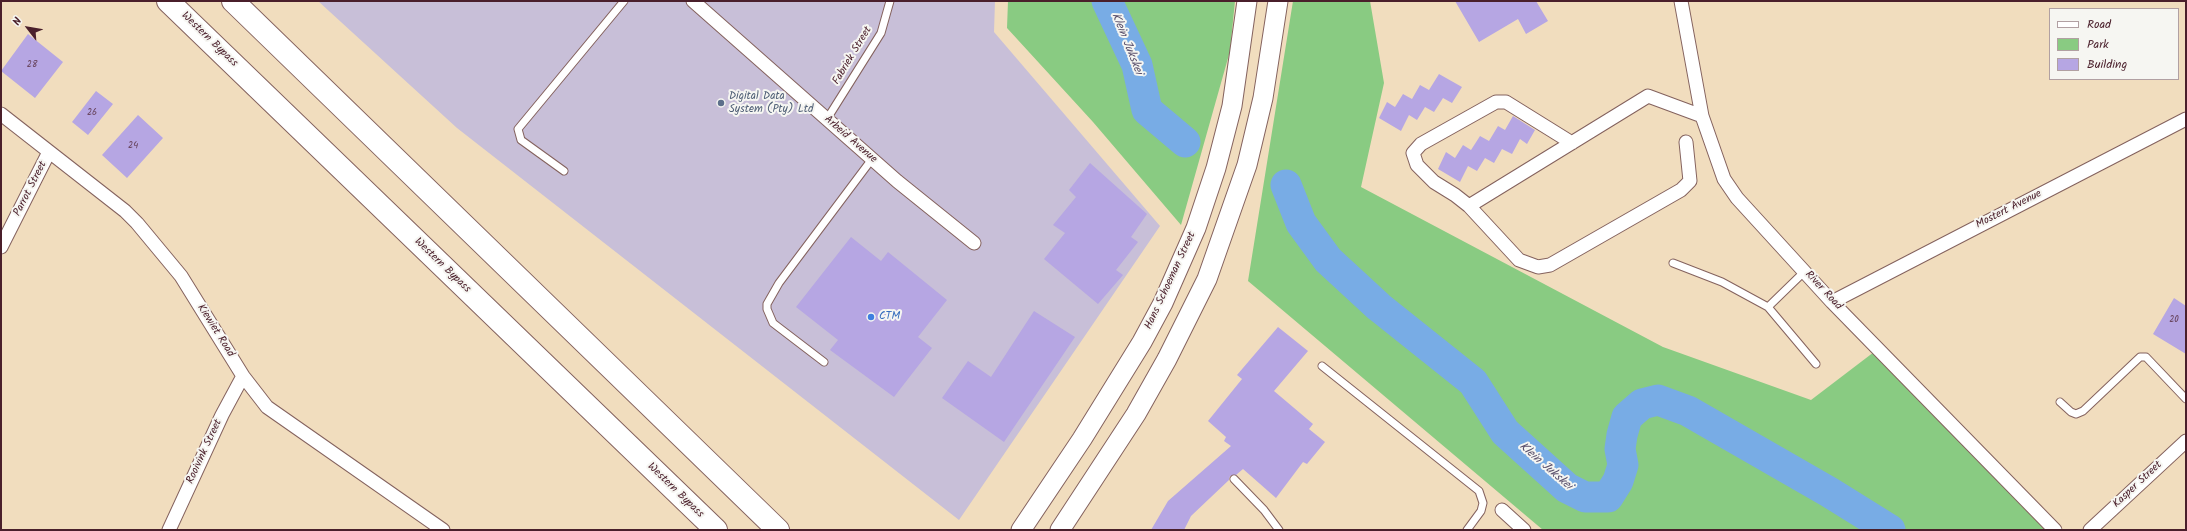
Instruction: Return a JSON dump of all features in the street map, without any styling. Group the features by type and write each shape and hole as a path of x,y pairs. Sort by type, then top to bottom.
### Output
{"highway":[{"name":"Western Bypass","path":"168,1 716,530"},
{"path":"233,1 778,530"}],"main road":[{"name":"Hans Schoeman Street","path":"1021,530 1082,439 1142,342 1163,303 1196,228 1216,168 1232,106 1238,77 1247,1"},
{"path":"1060,530 1136,414 1167,359 1207,279 1224,236 1255,135 1269,65 1278,1"}],"street":[{"name":"Arbeid Avenue","path":"693,1 872,159 974,243"},
{"name":"River Road","path":"1681,1 1702,116 1724,179 1737,198 1832,302 2055,530"},
{"path":"1469,206 1648,96 1702,116"},
{"path":"1572,143 1506,102 1496,102 1421,144 1413,153 1417,165 1434,182 1469,206 1519,260 1538,267 1550,265 1681,190 1690,180 1686,142"},
{"name":"Kiewiet Road","path":"1,114 125,211 151,239 181,276 243,376 267,407 443,530"},
{"name":"Mostert Avenue","path":"1832,302 2186,119"},
{"name":"Parrot Street","path":"1,247 49,152"},
{"name":"Rooivink Street","path":"168,530 222,416 243,376"},
{"name":"Kasper Street","path":"2090,530 2186,441"},
{"path":"1502,510 1524,530"}],"lane":[{"path":"564,171 521,140 518,129 624,1"},
{"name":"Fabriek Street","path":"827,119 881,33 890,1"},
{"path":"824,362 773,323 766,309 767,304 779,283 872,159"},
{"path":"1673,263 1722,282 1768,307 1816,364"},
{"path":"1768,307 1804,272"},
{"path":"2060,402 2071,412 2076,414 2084,411 2140,357 2146,356 2186,399"},
{"path":"1322,366 1479,491 1482,498 1482,507 1467,530"},
{"path":"1234,479 1264,510 1279,530"}],"shaded area":[{"path":"318,1 995,1 994,32 1160,226 959,520 457,128"}],"green space":[{"path":"1008,1 1235,1 1230,51 1181,225 1093,122 1007,28"},
{"path":"1293,1 1370,1 1384,83 1361,187 1663,347 1811,400 1874,352 2048,530 1543,530 1248,281"}],"building":[{"path":"1455,1 1536,1 1548,21 1526,34 1518,19 1479,42"},
{"path":"28,34 63,62 35,98 1,71"},
{"path":"1439,74 1462,87 1452,103 1443,98 1434,112 1425,107 1417,120 1409,115 1401,131 1379,118 1387,102 1395,107 1403,94 1412,99 1420,85 1429,90"},
{"path":"96,91 113,104 88,135 72,122"},
{"path":"138,115 163,138 127,178 102,155"},
{"path":"1513,116 1535,130 1527,144 1520,139 1512,154 1502,149 1494,163 1485,158 1477,171 1468,166 1460,182 1438,169 1446,152 1455,158 1463,145 1471,150 1480,136 1489,141 1498,126 1505,130"},
{"path":"1090,163 1147,214 1131,237 1138,242 1116,270 1123,275 1098,304 1044,259 1065,233 1053,225 1076,197 1069,190"},
{"name":"CTM","path":"851,237 881,261 888,252 947,300 918,337 932,348 894,397 830,350 838,340 796,307"},
{"path":"2174,298 2186,306 2186,354 2153,334"},
{"path":"1034,311 1075,337 1004,442 942,398 968,361 991,377"},
{"path":"1278,327 1308,351 1274,391 1313,424 1309,429 1325,442 1307,464 1303,462 1276,498 1243,469 1236,475 1230,476 1229,480 1191,516 1184,530 1151,530 1168,501 1231,446 1224,441 1226,437 1208,421 1242,379 1237,375"}],"waterway":[{"name":"Klein Jukskei","path":"1107,1 1137,65 1147,110 1185,142"},
{"name":"Klein Jukskei","path":"1286,185 1301,223 1328,260 1379,307 1473,382 1505,432 1567,488 1585,497 1608,497 1618,481 1623,465 1620,449 1627,417 1642,404 1658,400 1688,411 1829,492 1890,530"}],"place":[{"name":"Digital Data System (Pty) Ltd","path":"721,103"},
{"name":"CTM","path":"871,317"}]}
